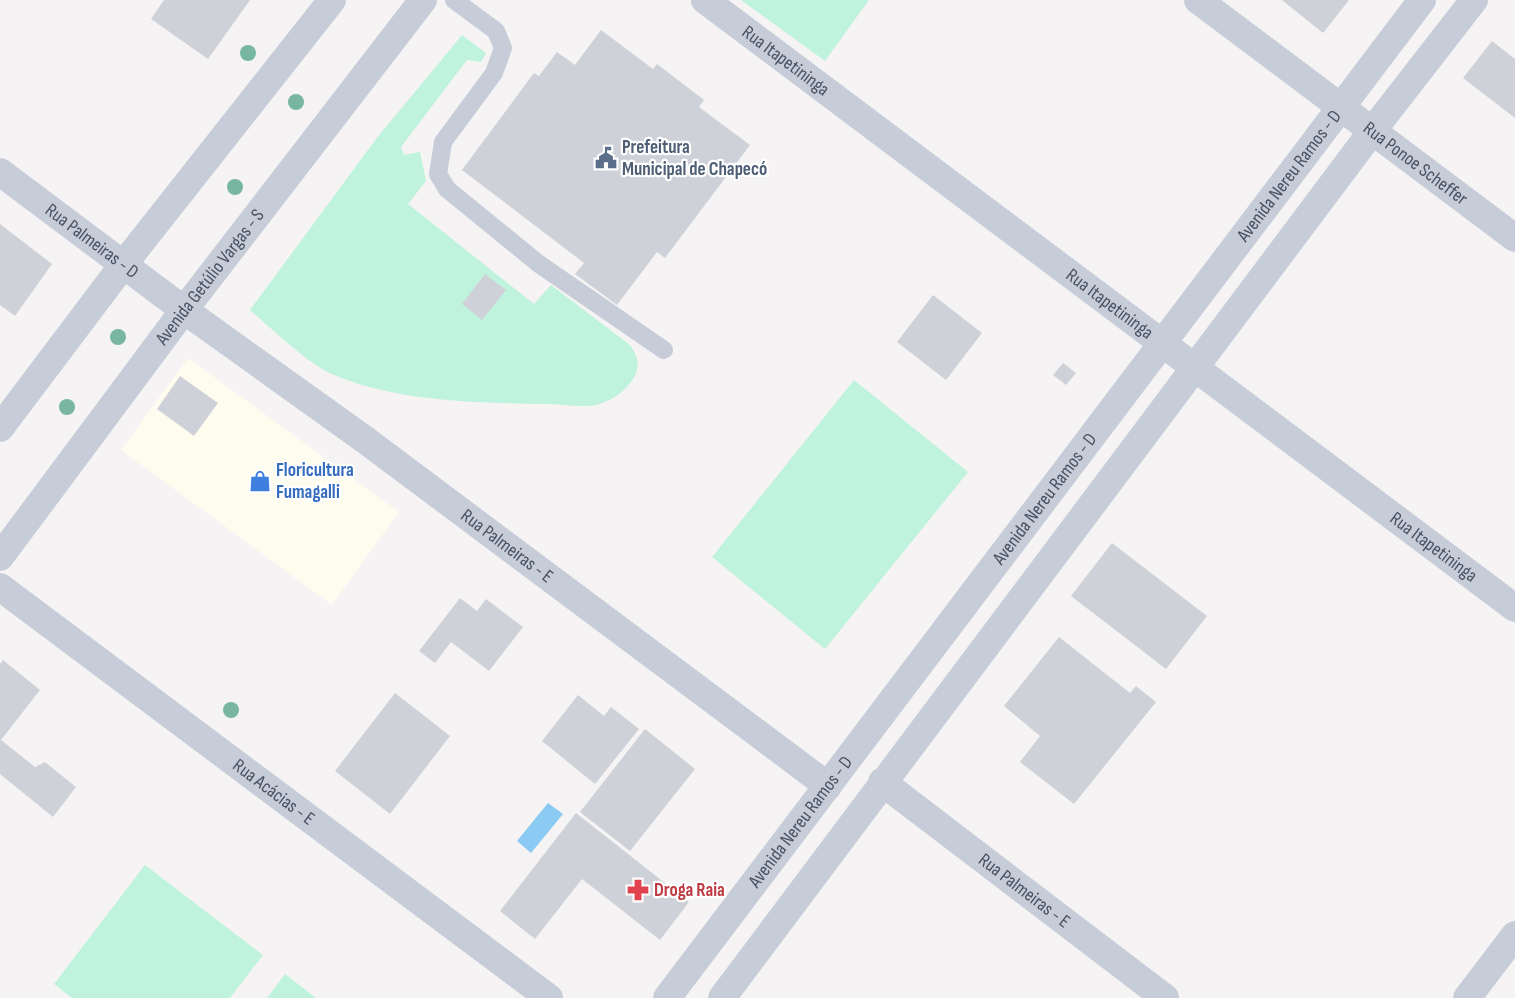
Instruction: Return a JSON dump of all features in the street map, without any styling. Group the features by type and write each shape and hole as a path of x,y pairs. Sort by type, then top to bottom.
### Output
{"street":[{"path":"0,428 123,265 332,0"},
{"name":"Avenida Getúlio Vargas - S","path":"0,557 184,310 423,0"},
{"name":"Rua Itapetininga","path":"705,0 1515,608"},
{"name":"Rua Ponoe Scheffer","path":"1198,0 1515,238"},
{"name":"Avenida Nereu Ramos - D","path":"667,998 1163,345 1422,0"},
{"name":"Avenida Nereu Ramos - D","path":"722,998 882,782 1373,130 1474,0"},
{"name":"Rua Palmeiras - D","path":"0,172 184,310"},
{"name":"Rua Palmeiras - E","path":"184,310 364,439 828,786"},
{"name":"Rua Acácias - E","path":"0,587 550,998"},
{"name":"Rua Palmeiras - E","path":"882,782 1165,998"},
{"path":"1467,998 1515,934"}],"lane":[{"path":"454,0 496,32 504,48 494,73 444,142 438,174 447,188 539,264 664,350"}],"shaded area":[{"name":"Floricultura Fumagalli","path":"188,358 399,512 332,605 121,450"}],"green space":[{"path":"741,0 869,0 825,61"},
{"path":"462,35 486,53 481,62 467,60 401,147 404,155 420,152 426,181 408,204 534,304 551,285 630,345 635,353 638,366 635,375 622,392 602,403 585,406 467,402 385,391 359,384 324,370 290,346 250,310 376,139"},
{"path":"854,380 968,472 825,649 712,557"},
{"path":"145,865 263,955 230,998 72,998 54,984"},
{"path":"285,974 316,998 267,998"}],"water":[{"path":"548,803 563,814 531,853 517,841"}],"building":[{"path":"164,0 250,0 208,59 151,19"},
{"path":"1282,0 1349,0 1323,33"},
{"name":"Prefeitura Municipal de Chapecó","path":"601,30 653,69 657,64 704,100 699,107 750,145 665,258 657,252 617,305 575,274 584,263 462,170 534,73 539,76 557,52 575,65"},
{"path":"1492,41 1515,59 1515,118 1463,78"},
{"path":"0,224 52,264 15,316 0,305"},
{"path":"485,274 506,290 482,320 462,304"},
{"path":"933,295 982,333 946,380 897,342"},
{"path":"1063,363 1076,373 1066,385 1053,375"},
{"path":"180,376 218,403 194,436 157,409"},
{"path":"1112,543 1207,616 1166,669 1071,596"},
{"path":"460,598 477,611 486,599 523,627 489,671 451,642 435,663 419,651"},
{"path":"1059,637 1130,693 1136,686 1156,702 1074,804 1020,762 1040,736 1004,706"},
{"path":"3,660 40,690 1,740 35,767 45,762 76,787 53,817 0,774 0,664"},
{"path":"395,693 450,736 390,814 335,771"},
{"path":"578,695 604,716 611,707 639,729 595,784 542,741"},
{"path":"645,729 695,769 630,851 580,812"},
{"path":"576,813 689,902 660,940 582,879 535,939 500,911"}],"place":[{"name":"Prefeitura Municipal de Chapecó","path":"606,158"},
{"name":"Floricultura Fumagalli","path":"260,481"},
{"name":"Droga Raia","path":"638,890"}]}
